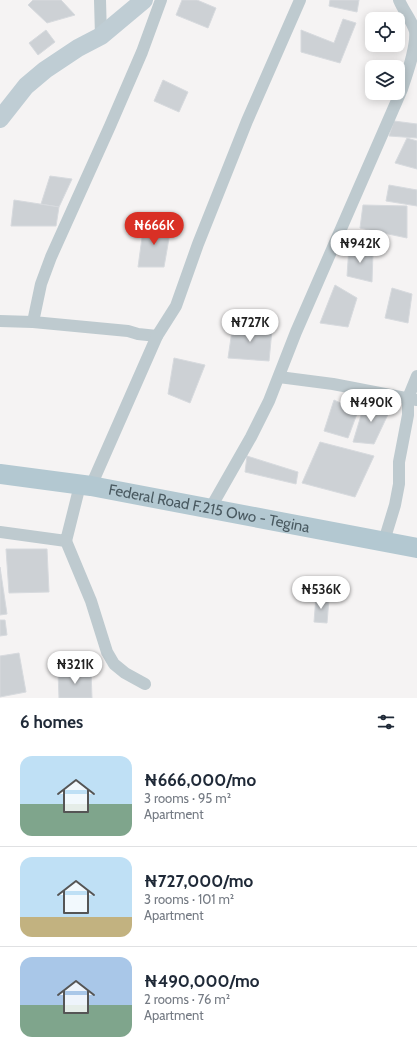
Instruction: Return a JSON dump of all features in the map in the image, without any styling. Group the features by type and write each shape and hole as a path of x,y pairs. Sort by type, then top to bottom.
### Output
{"main road":[{"path":"0,119 26,86 44,70 78,48 101,36 144,0"},
{"name":"Federal Road F.215 Owo - Tegina","path":"0,474 85,486 417,548"}],"street":[{"path":"100,0 101,36"},
{"path":"33,322 42,284 51,257 142,52 161,0"},
{"path":"145,684 124,673 114,664 107,652 91,601 66,541 85,486 157,336 176,306 198,244 247,121 300,0"},
{"path":"210,509 269,401 296,332 402,89 412,60 417,37 415,30 399,0"},
{"path":"0,321 33,322 128,331 138,334 157,336"},
{"path":"279,376 333,384 413,399"},
{"path":"384,541 395,505 399,484 398,462 417,376"},
{"path":"0,532 66,541"}],"building":[{"path":"33,0 61,0 75,15 47,23 28,5"},
{"path":"182,0 197,0 216,8 208,28 176,15"},
{"path":"330,0 359,0 357,12 329,6"},
{"path":"343,19 356,23 340,63 301,52 301,30 334,43"},
{"path":"46,30 55,42 38,55 29,43"},
{"path":"163,80 188,92 179,112 154,101"},
{"path":"394,121 417,124 417,138 389,136"},
{"path":"407,138 417,141 417,169 395,163"},
{"path":"50,176 72,179 59,207 41,204"},
{"path":"389,185 417,190 417,206 386,201"},
{"path":"14,200 59,207 56,226 11,226"},
{"path":"363,205 407,206 407,238 360,228"},
{"path":"144,223 171,227 164,267 138,267"},
{"path":"349,246 373,253 372,282 347,276"},
{"path":"335,285 357,298 348,327 320,323"},
{"path":"392,288 412,294 408,323 385,318"},
{"path":"233,324 272,330 269,361 228,358"},
{"path":"174,358 205,365 190,403 168,394"},
{"path":"334,400 358,411 348,438 324,431"},
{"path":"365,402 391,408 374,444 353,442"},
{"path":"320,442 374,456 355,497 302,483"},
{"path":"247,456 298,472 296,484 245,472"},
{"path":"6,549 47,549 49,592 9,593"},
{"path":"0,567 7,614 0,615"},
{"path":"316,596 329,599 327,623 314,622"},
{"path":"0,620 5,620 7,635 0,636"},
{"path":"19,653 26,692 0,697 0,656"},
{"path":"91,671 92,698 59,698 58,673"}]}
